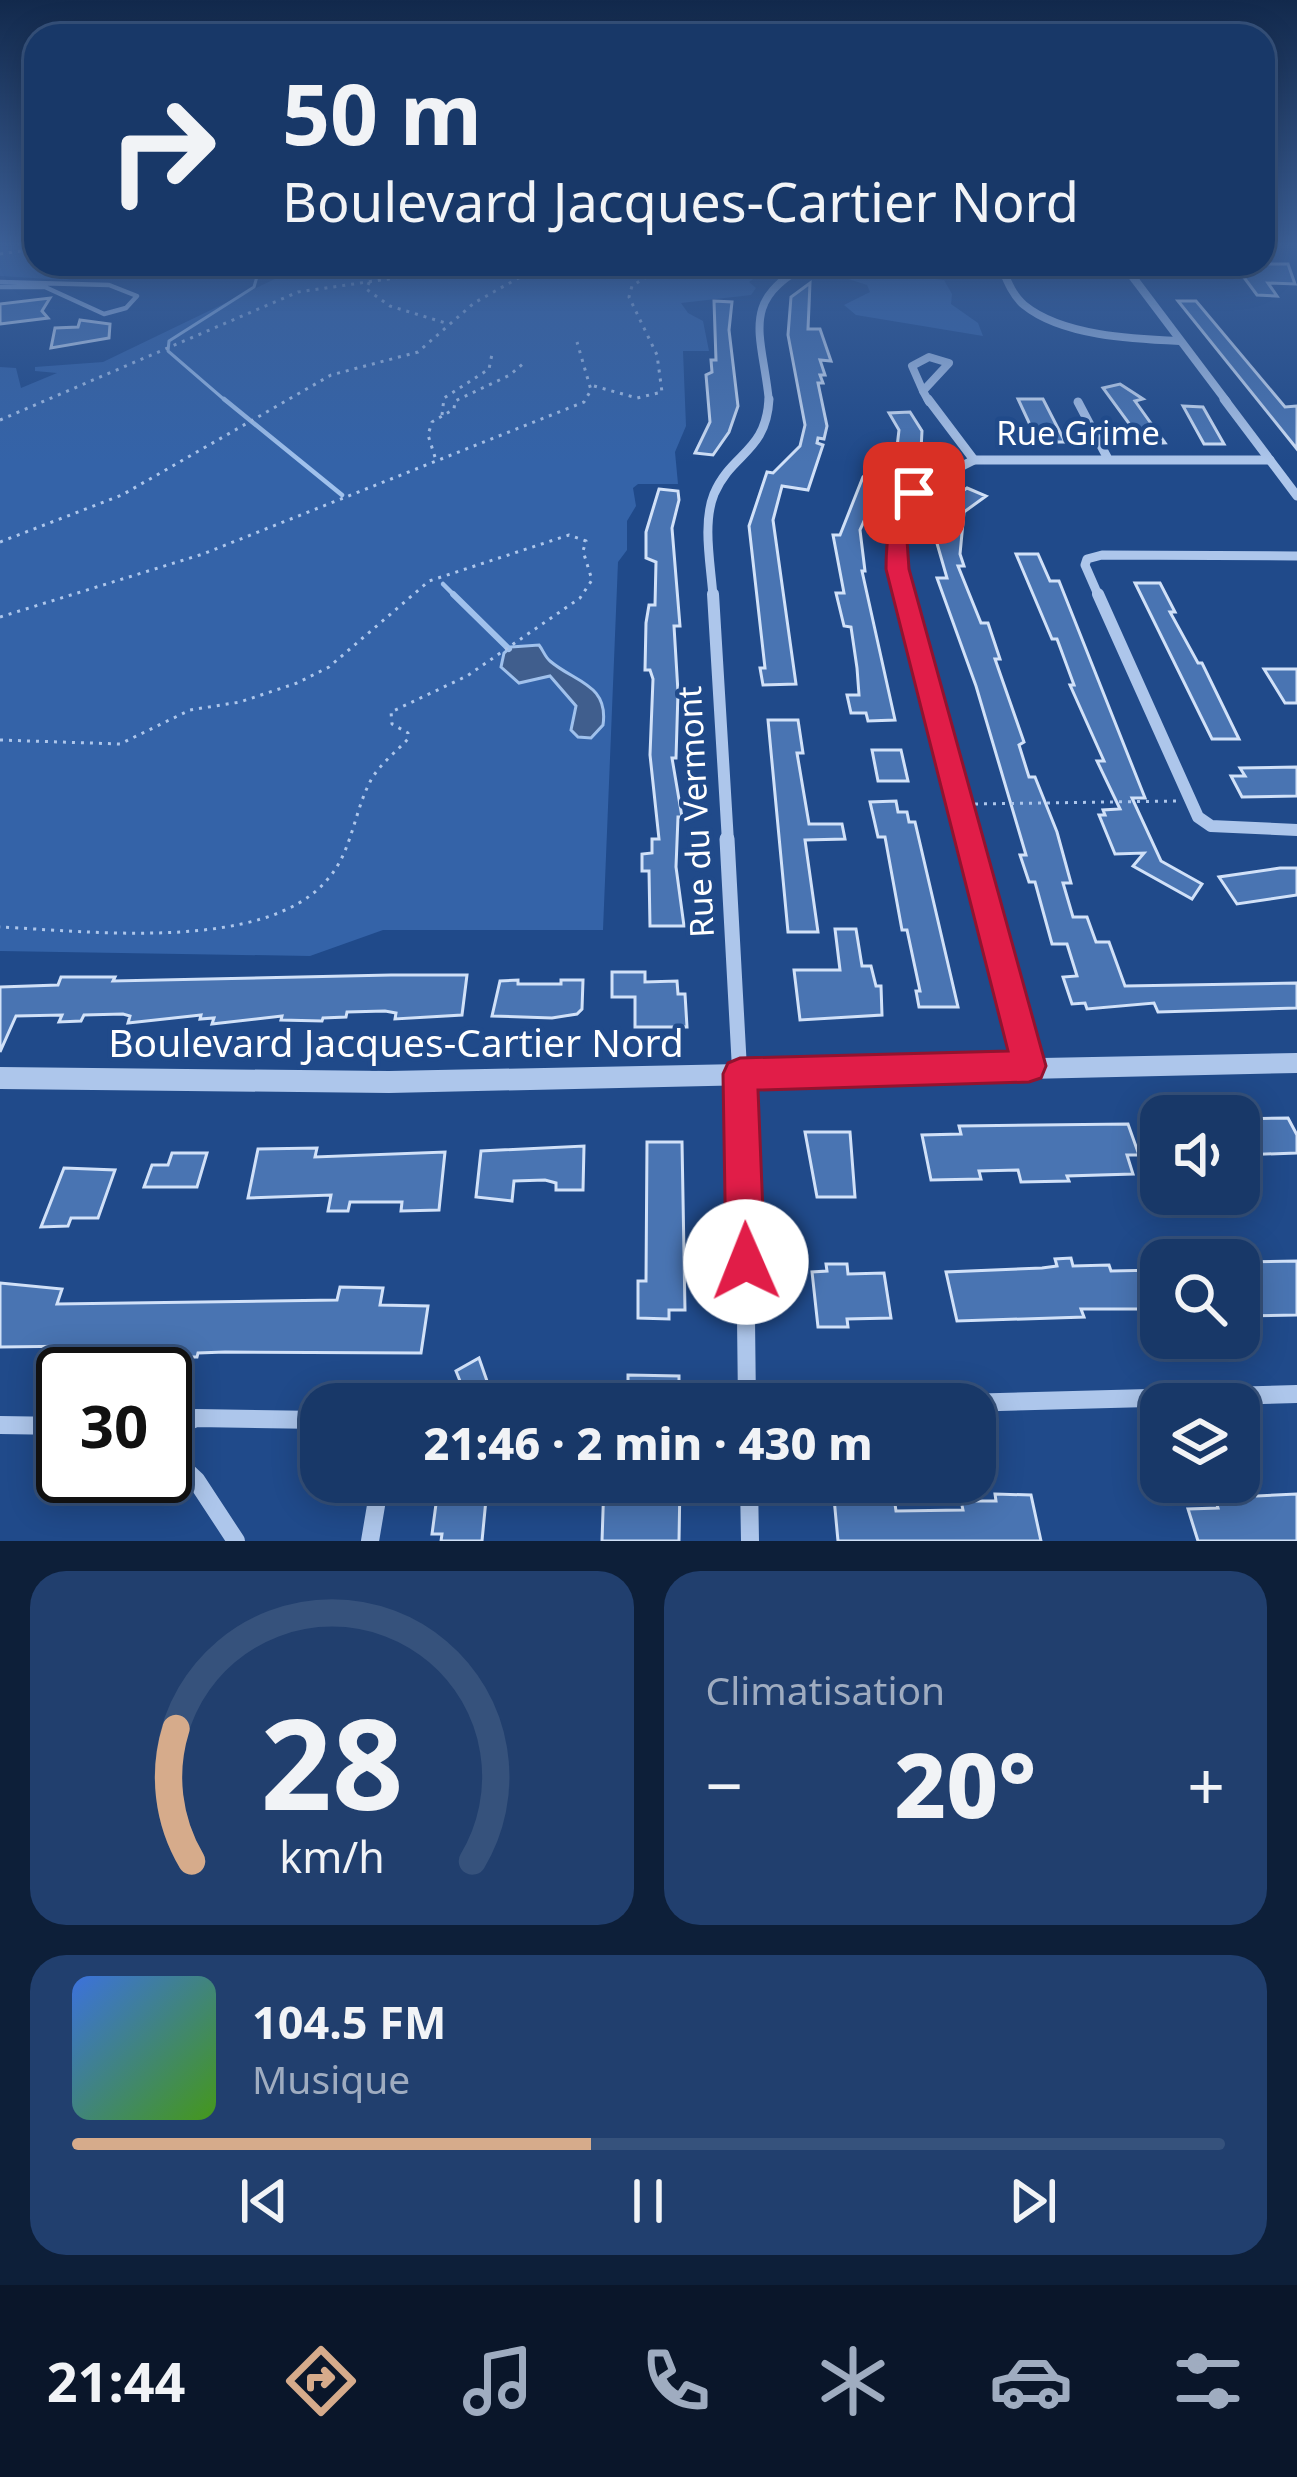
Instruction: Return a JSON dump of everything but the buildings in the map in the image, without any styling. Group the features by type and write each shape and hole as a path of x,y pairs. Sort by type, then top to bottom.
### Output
{"street":[{"name":"Rue du Vermont","path":"747,1383 740,1074 708,511 727,472 752,452 765,431 759,319"},
{"path":"1058,319 1151,340 1180,341"},
{"path":"1164,319 1297,496"},
{"path":"921,393 949,363 938,357 912,366 921,393 931,411 974,460"},
{"path":"1078,402 1107,457"},
{"name":"Rue Grime","path":"1029,1066 898,569 896,540 914,493 931,477 974,460 1270,460"},
{"path":"1297,556 1102,555 1087,559 1198,818 1211,826 1297,830"},
{"name":"Boulevard Jacques-Cartier Nord","path":"0,1078 389,1082 1297,1063"},
{"path":"996,1402 1297,1394"},
{"path":"192,1420 300,1420"},
{"path":"0,1424 36,1425"},
{"path":"192,1476 236,1541"},
{"path":"370,1541 376,1503"},
{"path":"749,1503 750,1541"}],"path":[{"path":"0,420 235,319"},
{"path":"431,319 451,325"},
{"path":"0,542 122,495 322,379 411,355 458,319"},
{"path":"590,386 640,399 656,398 662,392 657,355 640,319"},
{"path":"0,617 203,554 584,402 591,396 590,386 577,342"},
{"path":"441,417 444,398 489,368 492,354"},
{"path":"437,460 428,428 454,409 455,401 510,375 526,361"},
{"path":"0,740 120,744 190,710 240,702 313,677 429,581 569,535 586,541 583,550 592,580 580,598 467,676 392,712 392,724 408,733 408,740 372,777 334,872 310,899 286,911 218,927 128,931 0,927"},
{"path":"957,804 1189,801"}],"shaded area":[{"path":"192,319 703,321 709,351 683,351 686,426 675,452 678,484 633,488 636,506 627,521 627,550 618,562 603,930 383,930 310,956 0,951 0,367 16,368 21,388 57,373 35,371 35,367 103,362"},
{"path":"880,319 972,319 983,336"},
{"path":"539,645 550,661 588,686 601,701 603,725 591,738 578,737 571,730 576,706 550,676 519,683 501,667 511,647"}],"waterway":[{"path":"204,319 169,341 168,351 227,402"},
{"path":"224,399 342,495"},
{"path":"443,584 453,594"},
{"path":"453,594 509,649"},
{"path":"453,594 456,597"}],"route":[{"path":"746,1262 740,1074 1029,1066 898,569 896,540 914,493"}]}
